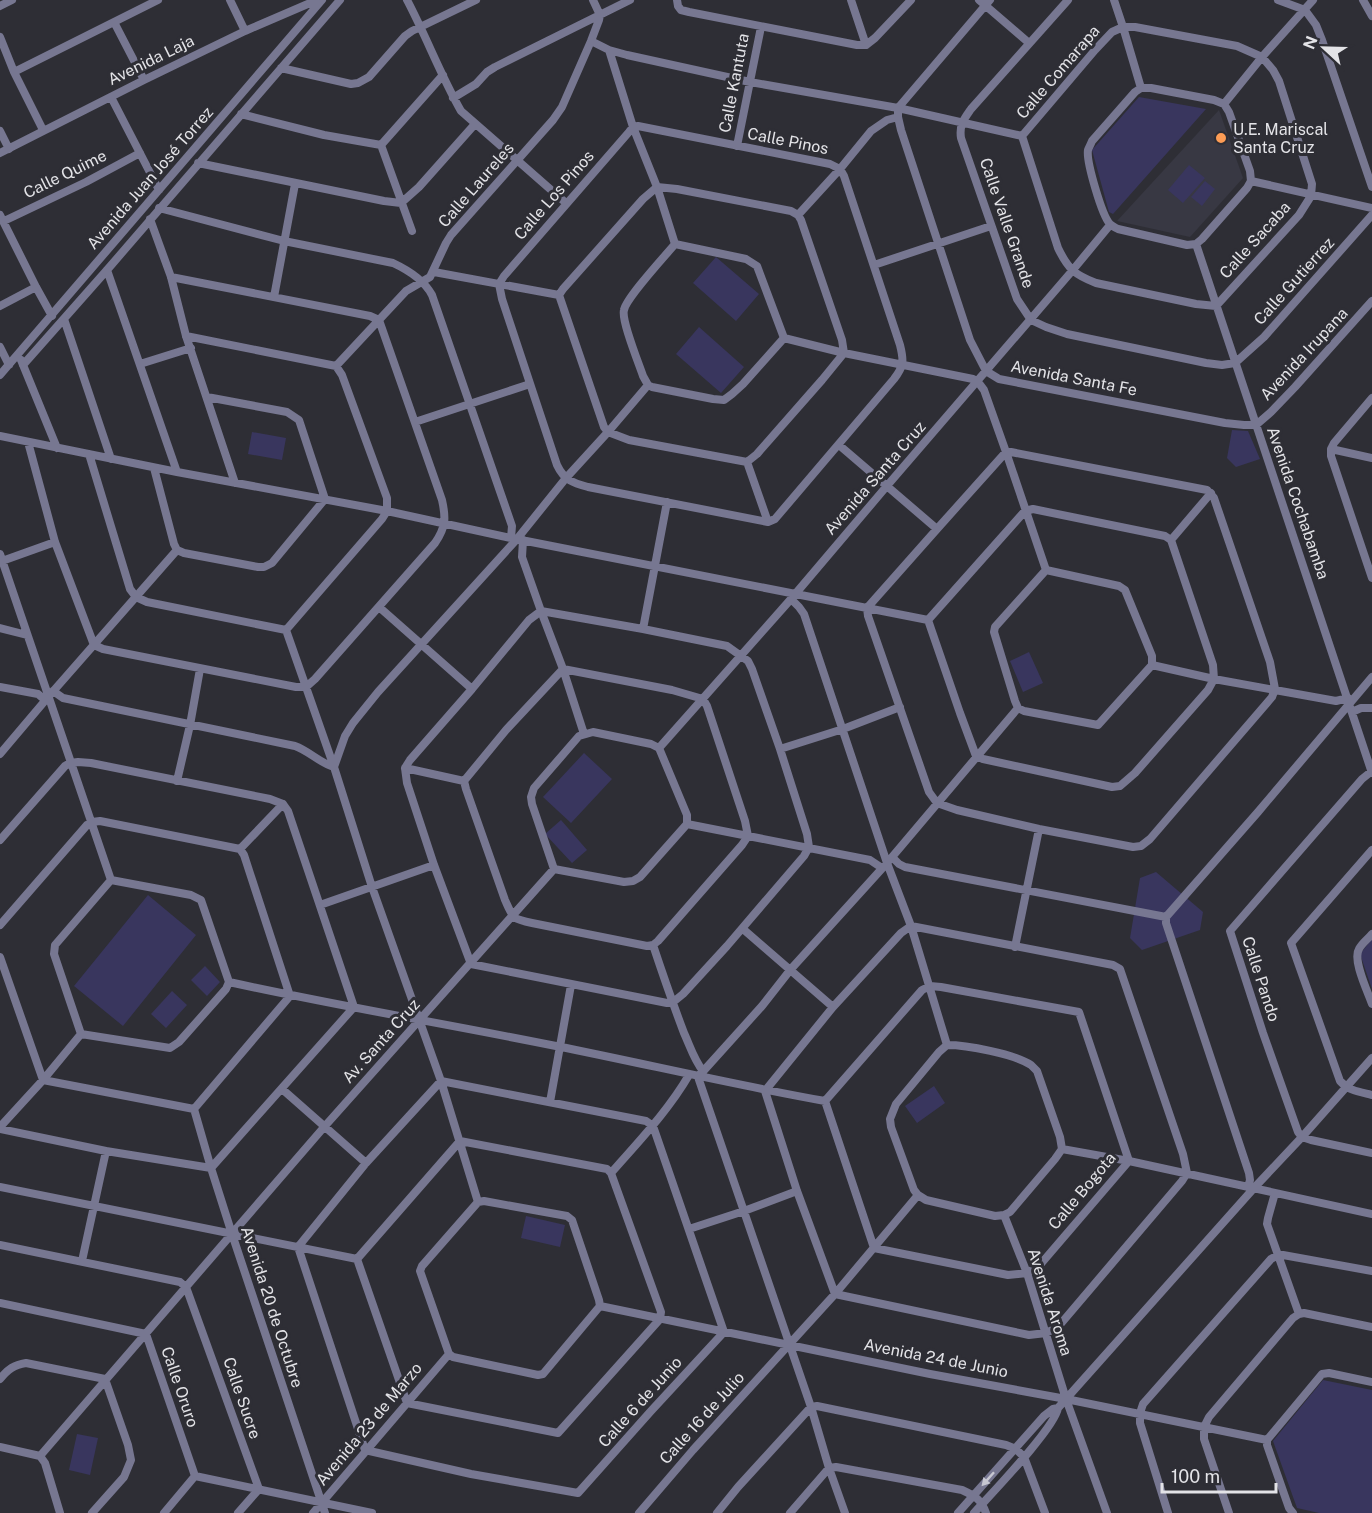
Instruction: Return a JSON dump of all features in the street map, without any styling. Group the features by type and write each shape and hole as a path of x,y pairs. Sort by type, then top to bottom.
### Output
{"street":[{"path":"0,6 12,0"},
{"path":"14,72 158,0"},
{"path":"230,0 245,31"},
{"name":"Avenida Laja","path":"0,153 245,31 318,0"},
{"name":"Avenida Juan José Torrez","path":"0,375 322,0"},
{"path":"23,365 108,270 340,0"},
{"path":"407,0 461,111 566,203"},
{"path":"280,68 351,84 358,83 369,76 405,36 476,0"},
{"path":"593,0 600,15"},
{"path":"453,98 476,84 495,67 630,0"},
{"path":"677,0 681,10 857,45 866,45 875,38 911,0"},
{"path":"851,0 866,45"},
{"path":"961,123 1068,0"},
{"path":"1114,0 1141,88"},
{"path":"1278,0 1305,10 1316,25 1372,186"},
{"path":"1224,104 1313,0"},
{"path":"1364,0 1372,16"},
{"path":"898,108 984,2 1029,43"},
{"name":"Calle Laureles","path":"336,366 406,291 430,277 451,235 553,120 562,107 600,15"},
{"path":"114,22 144,80"},
{"name":"Calle Kantuta","path":"737,146 761,27"},
{"path":"1123,27 1135,27 1237,46 1262,57"},
{"name":"Calle Comarapa","path":"1072,271 1058,248 1022,136 1095,50 1113,32 1123,27"},
{"path":"0,37 14,72 44,130"},
{"path":"591,41 609,50 750,82 898,108 1022,136"},
{"path":"609,50 633,128 657,187 675,244"},
{"name":"Calle Sacaba","path":"1216,306 1299,215 1311,196 1312,184 1279,81 1262,57"},
{"path":"381,145 443,75"},
{"path":"1141,88 1214,100 1224,104 1250,171 1251,181 1247,188 1196,244 1187,245 1118,229 1110,225 1106,217 1092,177 1088,150 1092,141 1141,88"},
{"path":"111,97 159,190"},
{"name":"Avenida Santa Fe","path":"898,108 898,117 970,340 986,371 999,379 1226,423 1256,425"},
{"path":"241,114 324,135 381,145"},
{"path":"798,215 840,169 870,131 887,120 898,117"},
{"name":"Calle Valle Grande","path":"961,123 962,138 991,226 1017,299 1031,320"},
{"path":"198,163 295,184 384,201 401,202 419,187 475,124"},
{"name":"Calle Pinos","path":"633,128 638,126 830,164 840,169 900,345 903,365"},
{"name":"Calle Los Pinos","path":"499,284 516,261 633,128"},
{"path":"0,131 9,149"},
{"path":"381,145 412,231"},
{"name":"Calle Quime","path":"2,218 86,182 140,153"},
{"path":"1251,181 1372,208"},
{"path":"274,297 295,184"},
{"path":"657,187 677,189 798,215 842,340 844,353 822,380 757,454 747,462 629,440 608,432 604,427 559,296 563,289 643,199 657,187"},
{"path":"159,208 284,241 393,263 427,286 584,734"},
{"name":"Calle Gutierrez","path":"1235,363 1264,337 1372,215"},
{"path":"2,218 52,316"},
{"path":"150,219 171,277 186,336 235,483"},
{"name":"Avenida Santa Cruz","path":"659,748 978,382 1110,225"},
{"path":"874,265 991,226"},
{"path":"675,244 746,259 757,266 784,338"},
{"path":"675,244 630,298 624,310 625,321 648,385 724,400 743,384 784,338"},
{"name":"Avenida Cochabamba","path":"1196,244 1372,772"},
{"path":"108,270 177,472"},
{"path":"1072,271 1096,283 1196,304 1216,306"},
{"path":"434,272 559,296"},
{"path":"28,442 56,542 94,645 103,649 296,687 306,687 435,543 445,523 442,500 379,320 370,316 171,277"},
{"path":"499,284 557,465 566,478 588,487 768,522 775,519 894,379 903,365"},
{"path":"0,306 36,287"},
{"name":"Avenida Irupana","path":"1256,425 1295,387 1372,301"},
{"path":"64,319 111,459"},
{"path":"1031,320 1067,334 1206,363 1222,365 1235,363"},
{"path":"186,336 336,366 342,375 387,498 387,511 382,519 286,630"},
{"path":"784,338 844,353 967,377 978,382 984,390 1046,570"},
{"path":"0,347 9,365"},
{"path":"140,364 191,348"},
{"path":"19,354 57,447"},
{"path":"416,422 530,384"},
{"path":"334,767 345,736 378,692 517,539 566,478 648,385"},
{"path":"207,397 287,412 295,416 299,420 325,499"},
{"path":"1372,398 1331,449 1331,456 1372,578"},
{"path":"0,436 154,468 387,511 793,596 928,620"},
{"path":"839,444 937,529"},
{"path":"1331,449 1372,458"},
{"path":"1006,452 1207,490 1211,493 1217,508 1270,663 1275,689 1272,697 1150,839 1141,846 1133,847 1039,829 957,810 937,803 929,792 868,616 867,608 1006,452"},
{"path":"89,454 130,589 136,597 147,602 286,630"},
{"path":"747,462 768,522"},
{"path":"154,468 174,544 177,550 184,553 264,567 272,563 325,499"},
{"path":"1171,540 1211,493"},
{"path":"643,629 667,502"},
{"path":"1033,509 1165,536 1171,540 1213,665 1214,679 1208,690 1135,773 1120,786 1112,787 976,756 928,620 1025,511 1033,509"},
{"path":"56,542 1,557 3,574 49,696 111,880"},
{"path":"0,754 177,550"},
{"path":"1046,570 1119,586 1125,590 1152,656 1152,665 1098,725 1018,708 994,632 995,627 1046,570"},
{"path":"793,596 804,614 930,986 947,1045"},
{"path":"379,607 472,689"},
{"path":"541,611 727,646 748,661 780,749 809,847 743,929 672,1003 471,964 434,866 407,783 405,768 529,620 541,611"},
{"path":"0,628 27,635"},
{"path":"286,630 334,767 372,887 441,1081 478,1202"},
{"path":"1152,665 1214,679 1336,701 1361,708 1372,708"},
{"path":"177,781 200,669"},
{"path":"464,781 512,916 521,921 647,946 658,941 748,836 707,706 703,699 672,690 563,669"},
{"path":"464,781 506,730 563,669"},
{"path":"1251,1187 1249,1173 1166,923 1166,917 1372,677"},
{"path":"0,687 295,746 334,767"},
{"path":"780,749 843,729 900,707"},
{"path":"611,1173 653,1126 682,1088 762,1006 791,969 887,863 1018,708"},
{"path":"593,732 651,744 659,748 687,815 687,824 639,878 633,881 624,882 554,869 531,797 534,788 579,736 593,732"},
{"path":"0,840 70,763 91,763 270,799 283,804 288,811 354,1007"},
{"path":"405,768 464,781"},
{"name":"Calle Pando","path":"1302,1137 1298,1132 1263,1034 1230,931 1362,779 1372,772"},
{"path":"240,849 283,804"},
{"path":"0,925 92,822 100,821 240,849 244,855 290,996"},
{"path":"687,824 1166,917"},
{"path":"1015,947 1039,829"},
{"path":"1372,850 1291,943 1340,1081 1345,1087 1354,1091 1372,1095"},
{"path":"320,905 434,866"},
{"name":"Av. Santa Cruz","path":"40,1456 325,1126 554,869"},
{"path":"81,1034 170,1048 179,1042 226,989 229,982 201,900 191,895 111,880"},
{"path":"81,1034 54,954 55,945 111,880"},
{"path":"910,926 1113,965 1120,969 1183,1154 1187,1173 1058,1327 1046,1334 1029,1335 835,1294 765,1091 833,1007 910,926"},
{"path":"743,929 833,1007"},
{"path":"1372,934 1358,950 1357,958 1372,1004"},
{"path":"653,945 672,1003 698,1065 697,1074 845,1513"},
{"path":"0,957 43,1080"},
{"path":"229,982 290,996 697,1074 765,1091 825,1101"},
{"path":"550,1102 572,985"},
{"path":"825,1101 922,990 930,986"},
{"name":"Calle Bogota","path":"930,986 1079,1012 1129,1161 1039,1266 1027,1273"},
{"path":"43,1080 194,1109 290,996"},
{"path":"81,1034 0,1128 106,1151 211,1168 354,1007"},
{"path":"947,1045 957,1045 1008,1056 1031,1065 1037,1071 1062,1149 1010,1212 995,1216 926,1200 918,1195 914,1190 890,1119 896,1104 939,1052 947,1045"},
{"path":"974,1513 1052,1423 1058,1408 1251,1187 1302,1137 1372,1058"},
{"path":"441,1081 646,1121 653,1126 724,1332"},
{"path":"298,1247 366,1163 441,1081"},
{"path":"282,1089 366,1163"},
{"path":"825,1101 874,1248 1008,1275 1027,1273"},
{"name":"Avenida 20 de Octubre","path":"194,1109 232,1234 325,1513"},
{"path":"1302,1137 1372,1153"},
{"path":"357,1259 407,1402 558,1434 660,1319 661,1312 611,1173 607,1169 460,1141"},
{"path":"357,1259 460,1141"},
{"path":"1062,1149 1187,1173 1372,1214"},
{"path":"82,1261 106,1151"},
{"path":"0,1187 357,1259"},
{"path":"689,1229 798,1191"},
{"path":"1275,1193 1268,1224 1299,1314"},
{"name":"Calle 16 de Julio","path":"639,1513 835,1294 918,1195"},
{"path":"484,1201 567,1216 572,1220 600,1306 543,1374 517,1371 453,1357 449,1354 420,1271 478,1202 484,1201"},
{"name":"Avenida Aroma","path":"1004,1215 1027,1273 1066,1399 1107,1513"},
{"path":"0,1245 180,1282 186,1287"},
{"path":"298,1247 365,1450"},
{"path":"1168,1513 1140,1423 1143,1404 1271,1259 1283,1255 1372,1271"},
{"name":"Calle Sucre","path":"186,1287 259,1489"},
{"name":"Calle Oruro","path":"0,1303 146,1334 195,1476"},
{"name":"Avenida 24 de Junio","path":"600,1306 1267,1440"},
{"path":"1229,1513 1204,1439 1204,1427 1209,1417 1293,1318 1299,1314 1304,1313 1372,1327"},
{"name":"Calle 6 de Junio","path":"365,1450 471,1474 578,1493 724,1332"},
{"name":"Avenida 23 de Marzo","path":"313,1513 449,1354"},
{"path":"0,1379 12,1367 26,1363 105,1379 131,1460 124,1477 92,1513"},
{"path":"1293,1513 1289,1508 1267,1440 1322,1374 1329,1372 1372,1382"},
{"path":"717,1513 811,1407 817,1406 1016,1449 1024,1457 1045,1513"},
{"path":"958,1513 1044,1416 1058,1408"},
{"path":"0,1447 40,1456 45,1464 60,1513"},
{"path":"790,1513 829,1468 837,1467 962,1490 974,1495 983,1503 986,1513"},
{"path":"164,1513 195,1476 372,1513"},
{"path":"238,1513 259,1489"}],"shaded area":[{"path":"1139,97 1206,109 1113,214 1109,212 1092,150"},
{"path":"1219,110 1243,178 1190,237 1117,221"},
{"path":"1189,165 1205,178 1183,203 1168,190"},
{"path":"1205,181 1215,189 1202,206 1191,197"},
{"path":"716,257 759,294 736,321 693,283"},
{"path":"699,327 744,367 721,393 676,354"},
{"path":"1232,430 1248,431 1260,459 1236,467 1227,458"},
{"path":"252,432 286,438 282,460 248,454"},
{"path":"1029,652 1043,683 1023,692 1010,661"},
{"path":"584,753 612,779 571,823 543,797"},
{"path":"561,820 587,850 572,863 545,834"},
{"path":"1156,872 1203,912 1200,930 1142,950 1130,938 1140,878"},
{"path":"148,895 196,935 123,1026 74,986"},
{"path":"1372,939 1372,989 1360,954"},
{"path":"205,966 220,982 207,996 191,980"},
{"path":"172,991 187,1005 166,1028 151,1014"},
{"path":"934,1086 945,1103 917,1123 905,1106"},
{"path":"526,1216 565,1225 560,1247 521,1238"},
{"path":"1323,1380 1372,1390 1372,1513 1319,1513 1297,1508 1273,1441"},
{"path":"77,1434 98,1438 90,1475 69,1470"}],"place":[{"name":"U.E. Mariscal Santa Cruz","path":"1221,138"}]}
